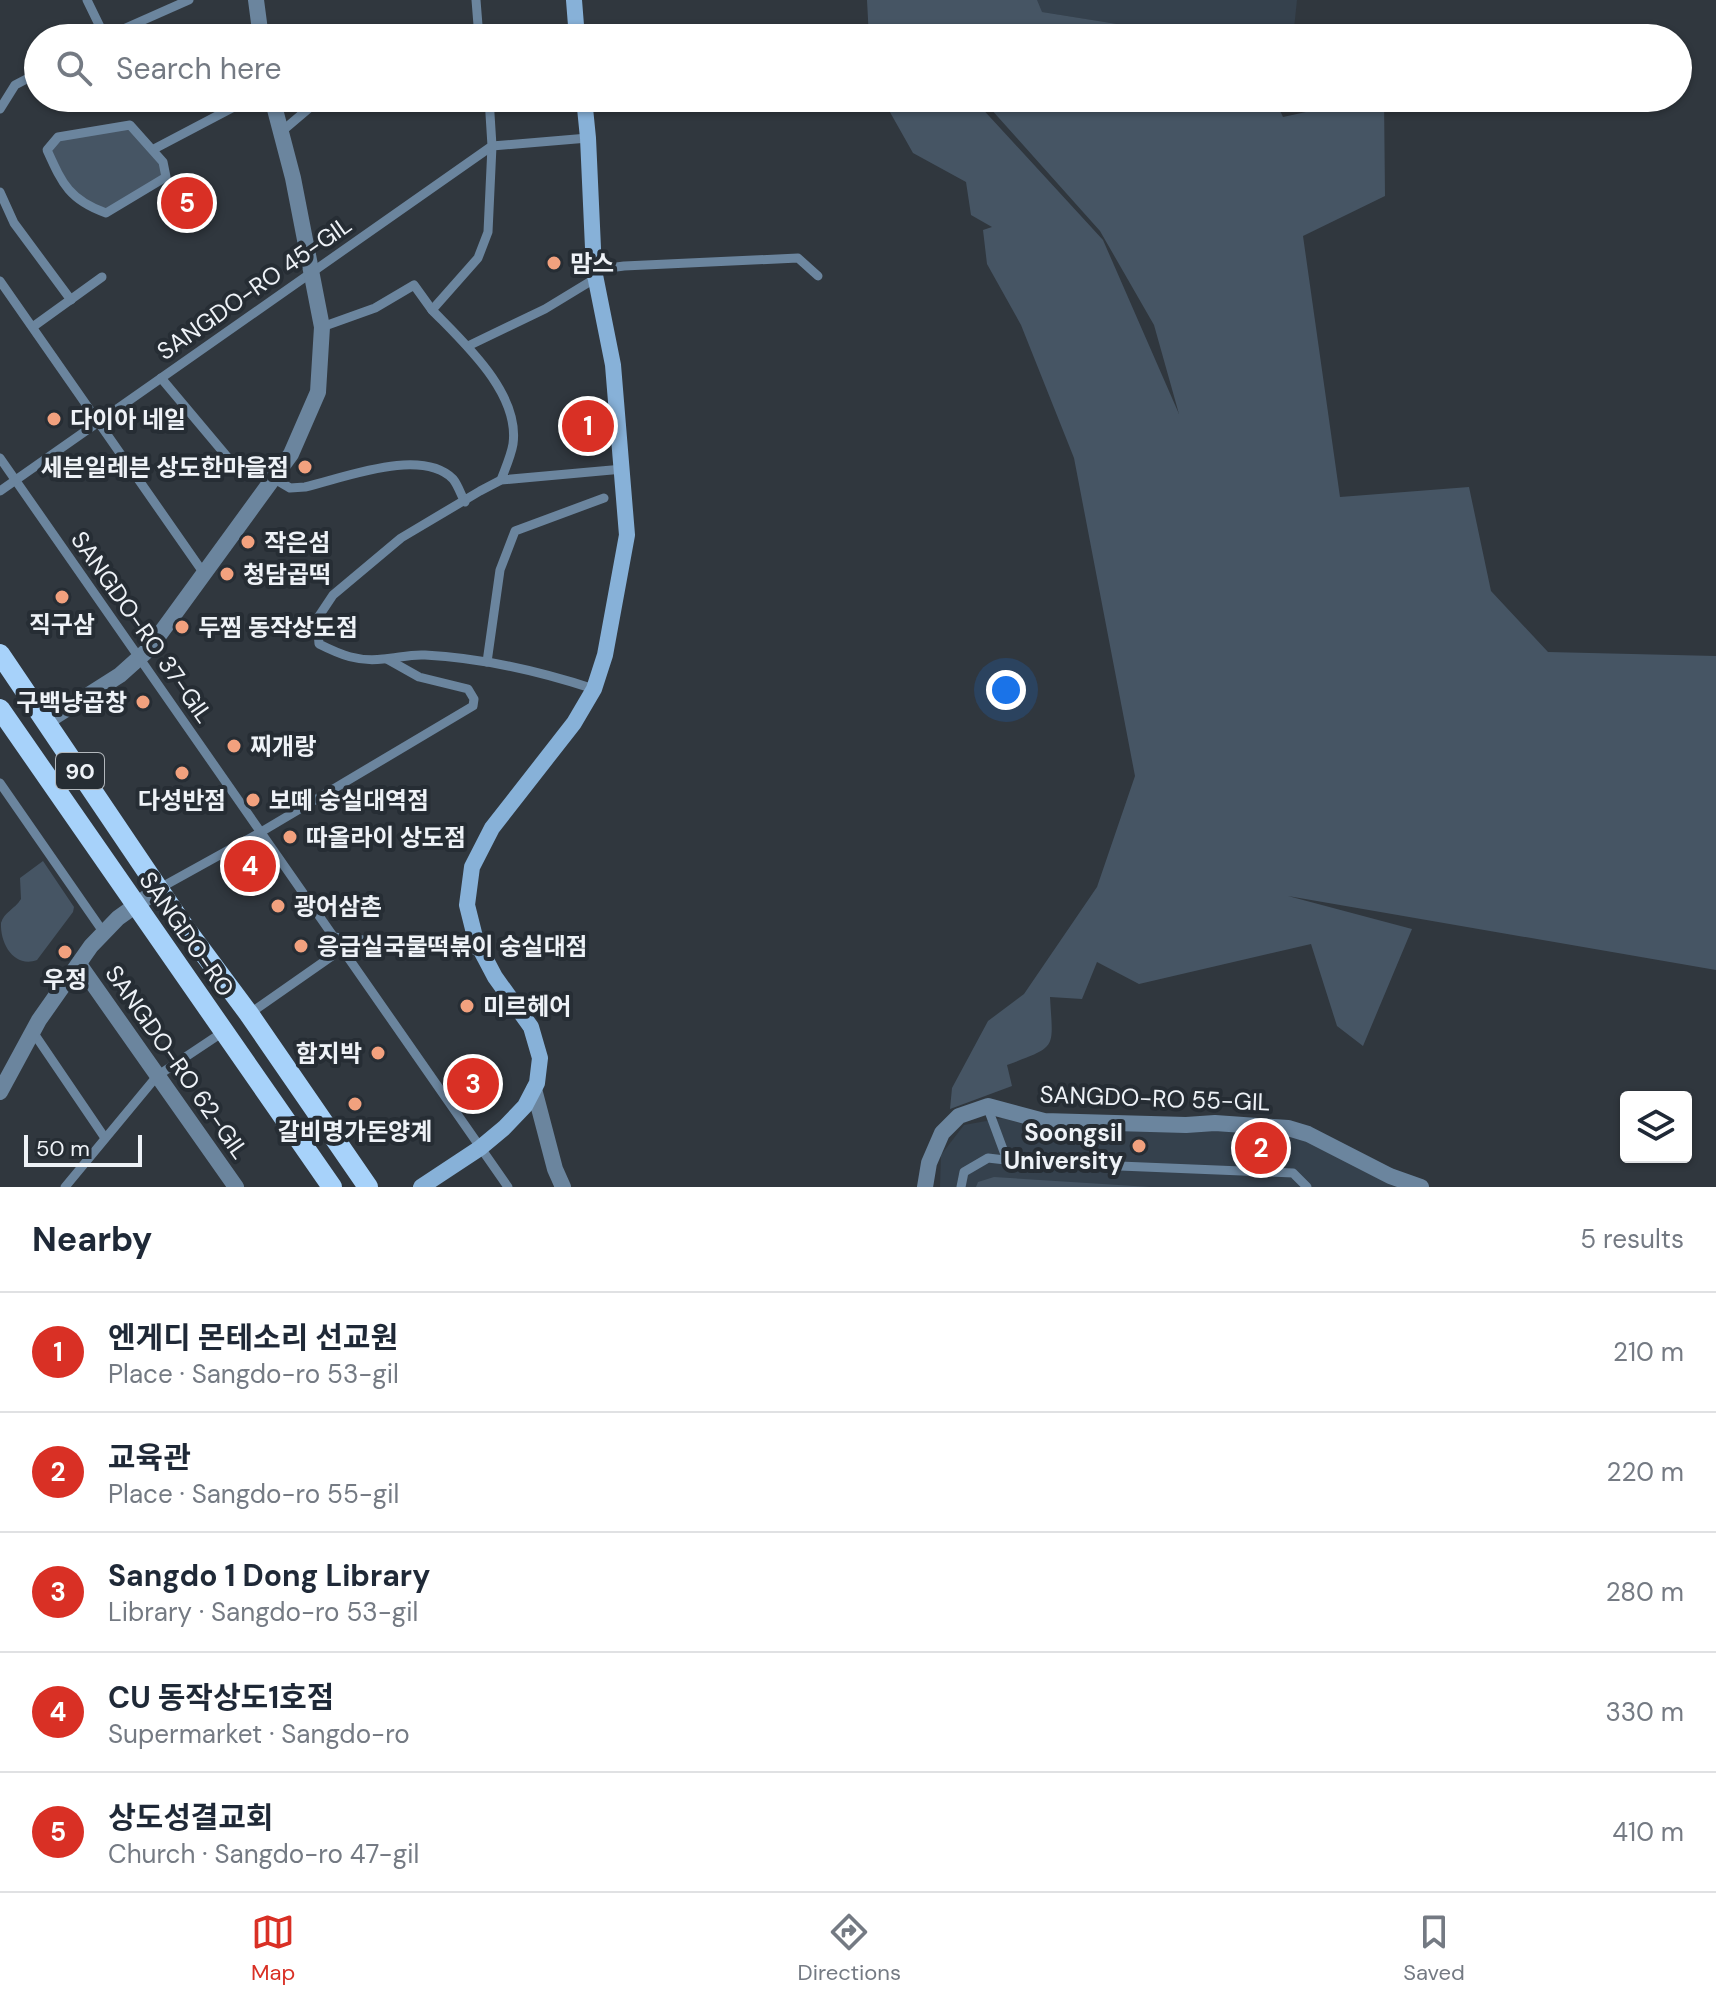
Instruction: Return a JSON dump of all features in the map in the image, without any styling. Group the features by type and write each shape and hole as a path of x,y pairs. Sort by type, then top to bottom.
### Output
{"main road":[{"name":"SANGDO-RO","path":"0,654 185,928 249,1014 368,1187"},
{"name":"SANGDO-RO","path":"0,709 332,1187"}],"street":[{"path":"256,0 259,24"},
{"path":"574,0 576,24"},
{"path":"46,722 120,675 149,649 291,454 318,392 322,327 276,112"},
{"path":"421,1187 480,1148 525,1106 534,1089 540,1058 531,1027 495,977 476,941 467,905 472,867 492,828 574,723 594,689 605,655 627,535 613,365 595,274 585,112"},
{"path":"0,1092 33,1032 79,964 118,918 160,888"},
{"name":"SANGDO-RO 62-GIL","path":"79,964 236,1187"},
{"path":"534,1089 555,1169 563,1187"},
{"path":"925,1187 929,1163 942,1133 959,1116 987,1106"},
{"name":"SANGDO-RO 55-GIL","path":"987,1106 1044,1121 1215,1123 1288,1128 1321,1140 1390,1176 1421,1187"}],"lane":[{"path":"87,0 98,24"},
{"path":"135,24 189,0"},
{"path":"476,0 478,24"},
{"path":"0,109 15,85 24,80"},
{"path":"154,149 224,112"},
{"path":"281,132 305,112"},
{"path":"432,310 478,258 488,232 492,146 490,112"},
{"path":"130,125 154,149 163,162 166,177 106,213 89,207 65,189 47,150 58,137 130,125"},
{"path":"492,146 588,138"},
{"name":"SANGDO-RO 45-GIL","path":"0,491 492,146"},
{"path":"0,192 14,223 71,300"},
{"path":"468,346 545,309 595,274 624,266 798,258 818,276"},
{"path":"34,326 102,277"},
{"path":"0,281 205,575"},
{"path":"322,327 375,308 414,285 432,310 468,346 499,388 512,414 513,444 501,480"},
{"path":"161,378 229,459 245,471 273,478 290,488 412,464 435,468 453,480 465,502"},
{"name":"SANGDO-RO 37-GIL","path":"0,458 508,1187"},
{"path":"594,689 548,674 487,662 425,655 366,660 345,657 319,644 317,619 333,595 401,538 501,480 623,469"},
{"path":"487,662 500,570 515,531 604,498"},
{"path":"160,888 473,706 474,699 468,689 419,677 387,659"},
{"path":"0,783 104,933"},
{"path":"333,937 482,951"},
{"name":"SANGDO-RO","path":"249,1014 342,949"},
{"path":"33,1032 105,1138"},
{"path":"65,1187 157,1076 223,1032"},
{"path":"987,1106 1007,1160"},
{"path":"961,1187 964,1172 988,1158 1293,1173 1307,1187"}],"shaded area":[{"path":"867,0 1037,0 1042,12 1117,24 868,24"},
{"path":"994,0 1297,0 1294,24 1117,24 1041,12"},
{"path":"890,112 985,112 1103,240 1179,414 1154,325 1100,231 994,112 1281,112 1283,117 1306,112 1384,112 1385,196 1303,236 1340,497 1469,487 1491,591 1548,652 1716,656 1716,970 1288,896 1412,929 1363,1046 1337,1026 1311,944 1139,984 1097,962 1082,999 1050,997 1052,1027 1049,1044 1036,1054 1007,1065 1012,1086 950,1109 952,1088 988,1021 1024,994 1097,887 1135,776 1074,458 1021,325 987,264 983,230 992,227 971,215 966,182 913,153"},
{"path":"130,128 152,149 166,177 108,212 72,191 49,152 62,138"},
{"path":"43,861 74,907 73,912 37,960 22,961 6,946 1,923 21,899 20,878"},
{"name":"Soongsil University","path":"1003,1118 1036,1128 1159,1131 1210,1126 1311,1136 1408,1187 940,1187 941,1155 964,1125"},
{"path":"994,1177 1150,1187 976,1187 978,1182"}],"place":[{"name":"상도성결교회","path":"187,203"},
{"name":"맘스","path":"554,263"},
{"name":"다이아 네일","path":"54,419"},
{"name":"엔게디 몬테소리 선교원","path":"588,426"},
{"name":"세븐일레븐 상도한마을점","path":"305,467"},
{"name":"작은섬","path":"248,542"},
{"name":"청담곱떡","path":"227,574"},
{"name":"직구삼","path":"62,597"},
{"name":"두찜 동작상도점","path":"182,627"},
{"name":"구백냥곱창","path":"143,702"},
{"name":"찌개랑","path":"234,746"},
{"name":"다성반점","path":"182,773"},
{"name":"보떼 숭실대역점","path":"253,800"},
{"name":"따올라이 상도점","path":"290,837"},
{"name":"CU 동작상도1호점","path":"250,866"},
{"name":"광어삼촌","path":"278,906"},
{"name":"응급실국물떡볶이 숭실대점","path":"301,946"},
{"name":"우정","path":"65,952"},
{"name":"미르헤어","path":"467,1006"},
{"name":"함지박","path":"378,1053"},
{"name":"Sangdo 1 Dong Library","path":"473,1084"},
{"name":"갈비명가돈양계","path":"355,1104"},
{"name":"Soongsil University","path":"1139,1146"},
{"name":"교육관","path":"1261,1148"}]}
